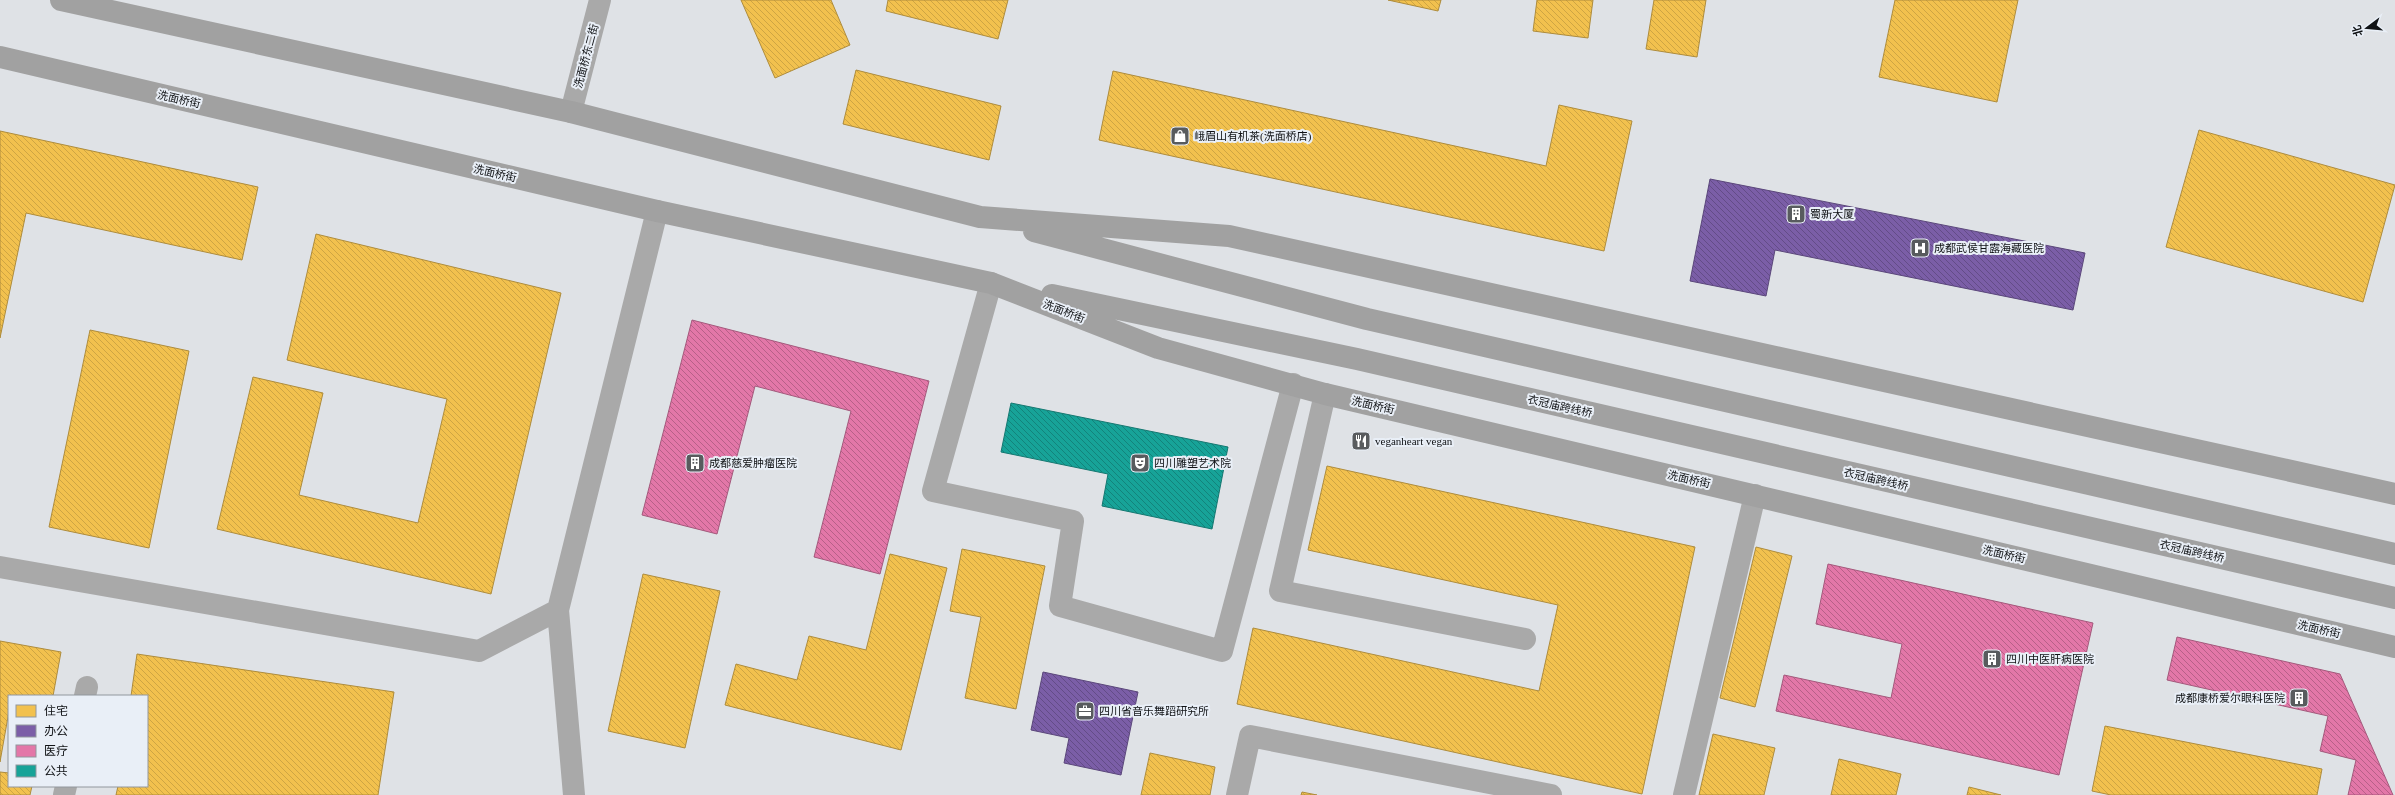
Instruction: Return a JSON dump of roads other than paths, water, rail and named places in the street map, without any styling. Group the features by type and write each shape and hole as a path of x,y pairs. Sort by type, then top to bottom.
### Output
{"main road":[{"path":"61,0 571,112 980,217 1367,319 2395,554"},
{"name":"洗面桥街","path":"0,57 657,211 991,283 1357,359"},
{"path":"980,217 1229,236 2395,494"},
{"name":"洗面桥街","path":"991,283 1158,348 1325,394 2395,647"},
{"name":"衣冠庙跨线桥","path":"1357,359 2395,598"}],"street":[{"name":"洗面桥东二街","path":"571,112 600,0"},
{"path":"574,795 558,610 657,211"},
{"path":"991,283 933,491 1073,521 1060,606 1222,651 1293,384"},
{"path":"1325,394 1280,591 1525,639"},
{"path":"1684,795 1755,495"},
{"path":"0,567 479,651 558,610"},
{"path":"1237,795 1250,736 1552,795"}],"place":[{"name":"峨眉山有机茶(洗面桥店)","path":"1180,136"},
{"name":"蜀新大厦","path":"1796,214"},
{"name":"成都武侯甘露海藏医院","path":"1920,248"},
{"name":"veganheart vegan","path":"1361,441"},
{"name":"成都慈爱肿瘤医院","path":"695,463"},
{"name":"四川雕塑艺术院","path":"1140,463"},
{"name":"四川中医肝病医院","path":"1992,659"},
{"name":"成都康桥爱尔眼科医院","path":"2299,698"},
{"name":"四川省音乐舞蹈研究所","path":"1085,711"}]}
